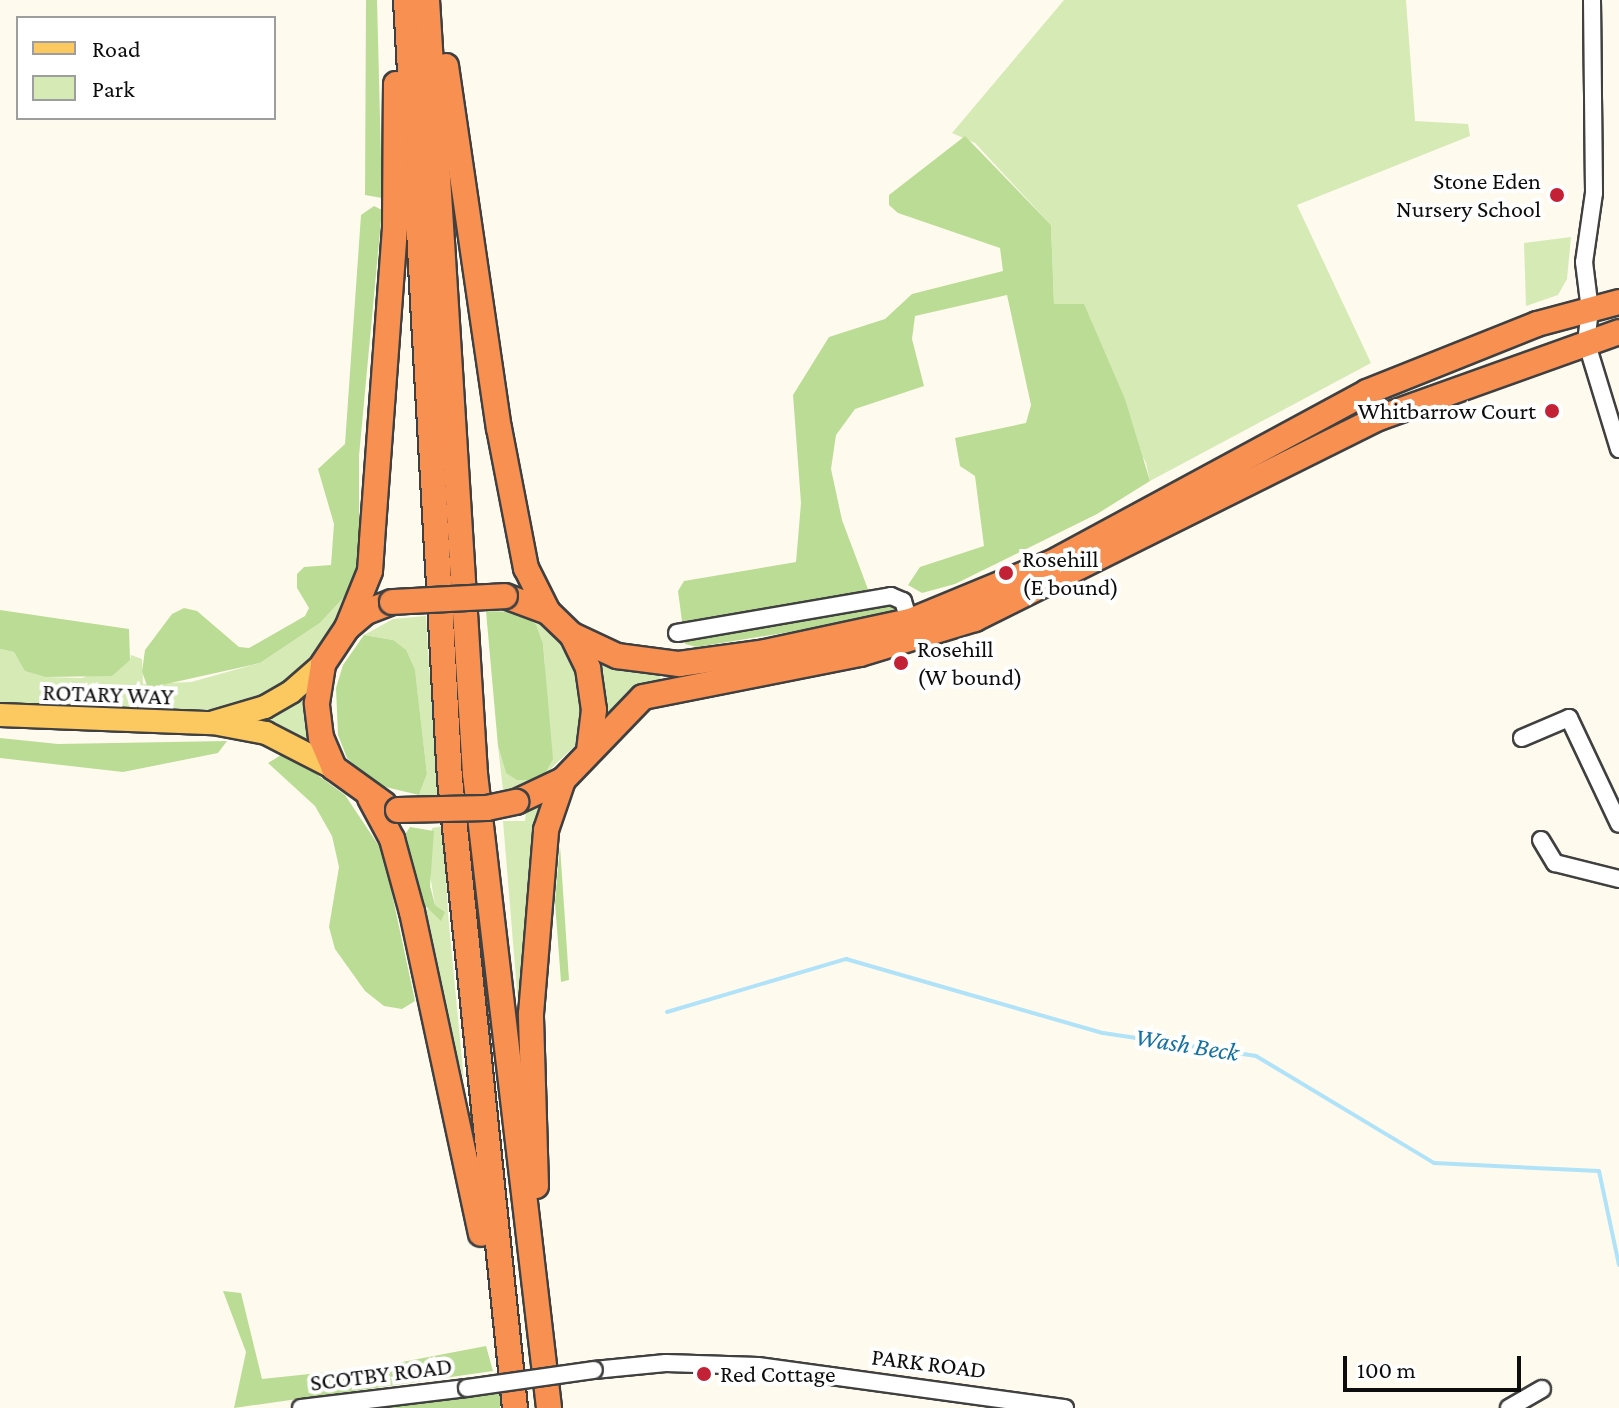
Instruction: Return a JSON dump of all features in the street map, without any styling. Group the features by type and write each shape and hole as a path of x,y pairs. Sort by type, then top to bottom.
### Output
{"highway":[{"path":"398,0 395,227 370,571 347,628 323,664 317,703 321,738 334,768 370,798 398,810 487,808 516,802 563,780"},
{"path":"406,0 450,779 506,1354"},
{"path":"427,0 475,774 540,1353 549,1408"},
{"path":"436,0 499,428 526,568 548,612 572,635 617,656 679,664 912,631 1051,563 1367,392 1537,324 1619,302"},
{"path":"540,1353 531,1014 546,830 563,780 627,710 659,691 912,631 1045,587 1228,490 1379,418 1586,341 1619,332"},
{"path":"347,628 366,612 392,602 505,596 548,612"},
{"path":"572,635 588,668 594,710 589,749"},
{"path":"370,798 392,839 412,912 515,1408"}],"main road":[{"name":"ROTARY WAY","path":"213,723 265,707 291,692 323,664"},
{"name":"ROTARY WAY","path":"0,715 213,723 266,733 334,768"}],"street":[{"path":"1592,0 1594,193 1584,262 1590,310 1586,341 1619,449"},
{"path":"677,633 891,596 903,601 912,631"},
{"path":"1522,738 1569,718 1619,824"},
{"path":"1541,840 1555,863 1619,879"},
{"name":"PARK ROAD","path":"467,1388 594,1370 692,1362 758,1366 1065,1408"},
{"name":"SCOTBY ROAD","path":"301,1408 467,1388"},
{"path":"1509,1408 1542,1389"}],"green space":[{"path":"366,0 377,0 382,198 365,195"},
{"path":"1064,0 1406,0 1415,121 1468,124 1470,136 1297,205 1371,363 1150,481 1146,463 1054,304 1051,225 975,143 952,133"},
{"path":"965,136 1051,225 1054,304 1084,304 1125,399 1150,481 1097,514 955,584 922,593 908,585 920,567 984,546 975,476 960,466 955,438 1026,423 1031,405 1007,295 915,316 912,339 924,386 855,409 836,435 831,469 842,520 869,592 897,601 900,614 697,647 685,644 678,591 684,581 796,562 801,503 793,395 829,337 885,319 912,294 1003,271 1000,248 898,213 889,205 889,195"},
{"path":"374,206 382,210 359,456 359,530 365,545 359,581 320,623 260,663 148,688 142,672 145,650 172,614 184,608 197,611 239,647 249,648 305,616 309,608 297,588 297,574 304,567 331,565 334,524 318,469 345,444 361,215"},
{"path":"1571,237 1567,279 1558,295 1526,306 1524,243"},
{"path":"359,581 360,592 303,673 241,710 0,706 0,649 14,652 26,671 45,677 82,678 130,660 131,655 142,659 143,684 191,682 260,663 320,623"},
{"path":"0,610 129,629 130,660 112,676 45,677 25,671 14,652 0,649"},
{"path":"486,611 523,612 536,625 543,644 553,759 544,775 532,780 517,780 506,773 498,746"},
{"path":"523,612 536,615 578,646 585,736 536,783 503,790 498,746 506,773 545,665 543,644"},
{"path":"426,616 440,795 419,795 427,774 415,671 393,640 364,635 393,619"},
{"path":"364,635 393,640 406,650 415,670 427,774 419,795 377,785 347,758 338,735 336,688 343,665"},
{"path":"602,659 658,669 662,682 608,718"},
{"path":"311,685 318,749 266,722"},
{"path":"0,738 58,744 227,741 218,753 123,772 0,758"},
{"path":"286,752 345,795 383,852 415,1001 402,1009 384,1006 365,991 335,949 329,927 339,867 332,836 315,806 268,763"},
{"path":"550,801 525,1088 503,821 525,821 526,811"},
{"path":"444,826 448,914 464,1081 413,894 427,909 445,912 435,905 429,869 432,828"},
{"path":"410,827 434,831 430,886 435,905 445,912 441,921 413,894 402,839"},
{"path":"560,846 569,980 561,982 555,902"},
{"path":"223,1291 241,1293 262,1379 376,1367 486,1346 493,1371 234,1408 246,1352"},
{"path":"500,1394 500,1408 357,1408 398,1400"}],"waterway":[{"name":"Wash Beck","path":"667,1012 846,959 1103,1033 1256,1056 1434,1163 1599,1171 1619,1265"}],"place":[{"name":"Stone Eden Nursery School","path":"1557,195"},
{"name":"Whitbarrow Court","path":"1552,411"},
{"name":"Rosehill (E bound)","path":"1006,573"},
{"name":"Rosehill (W bound)","path":"901,663"},
{"name":"Red Cottage","path":"704,1374"}]}
